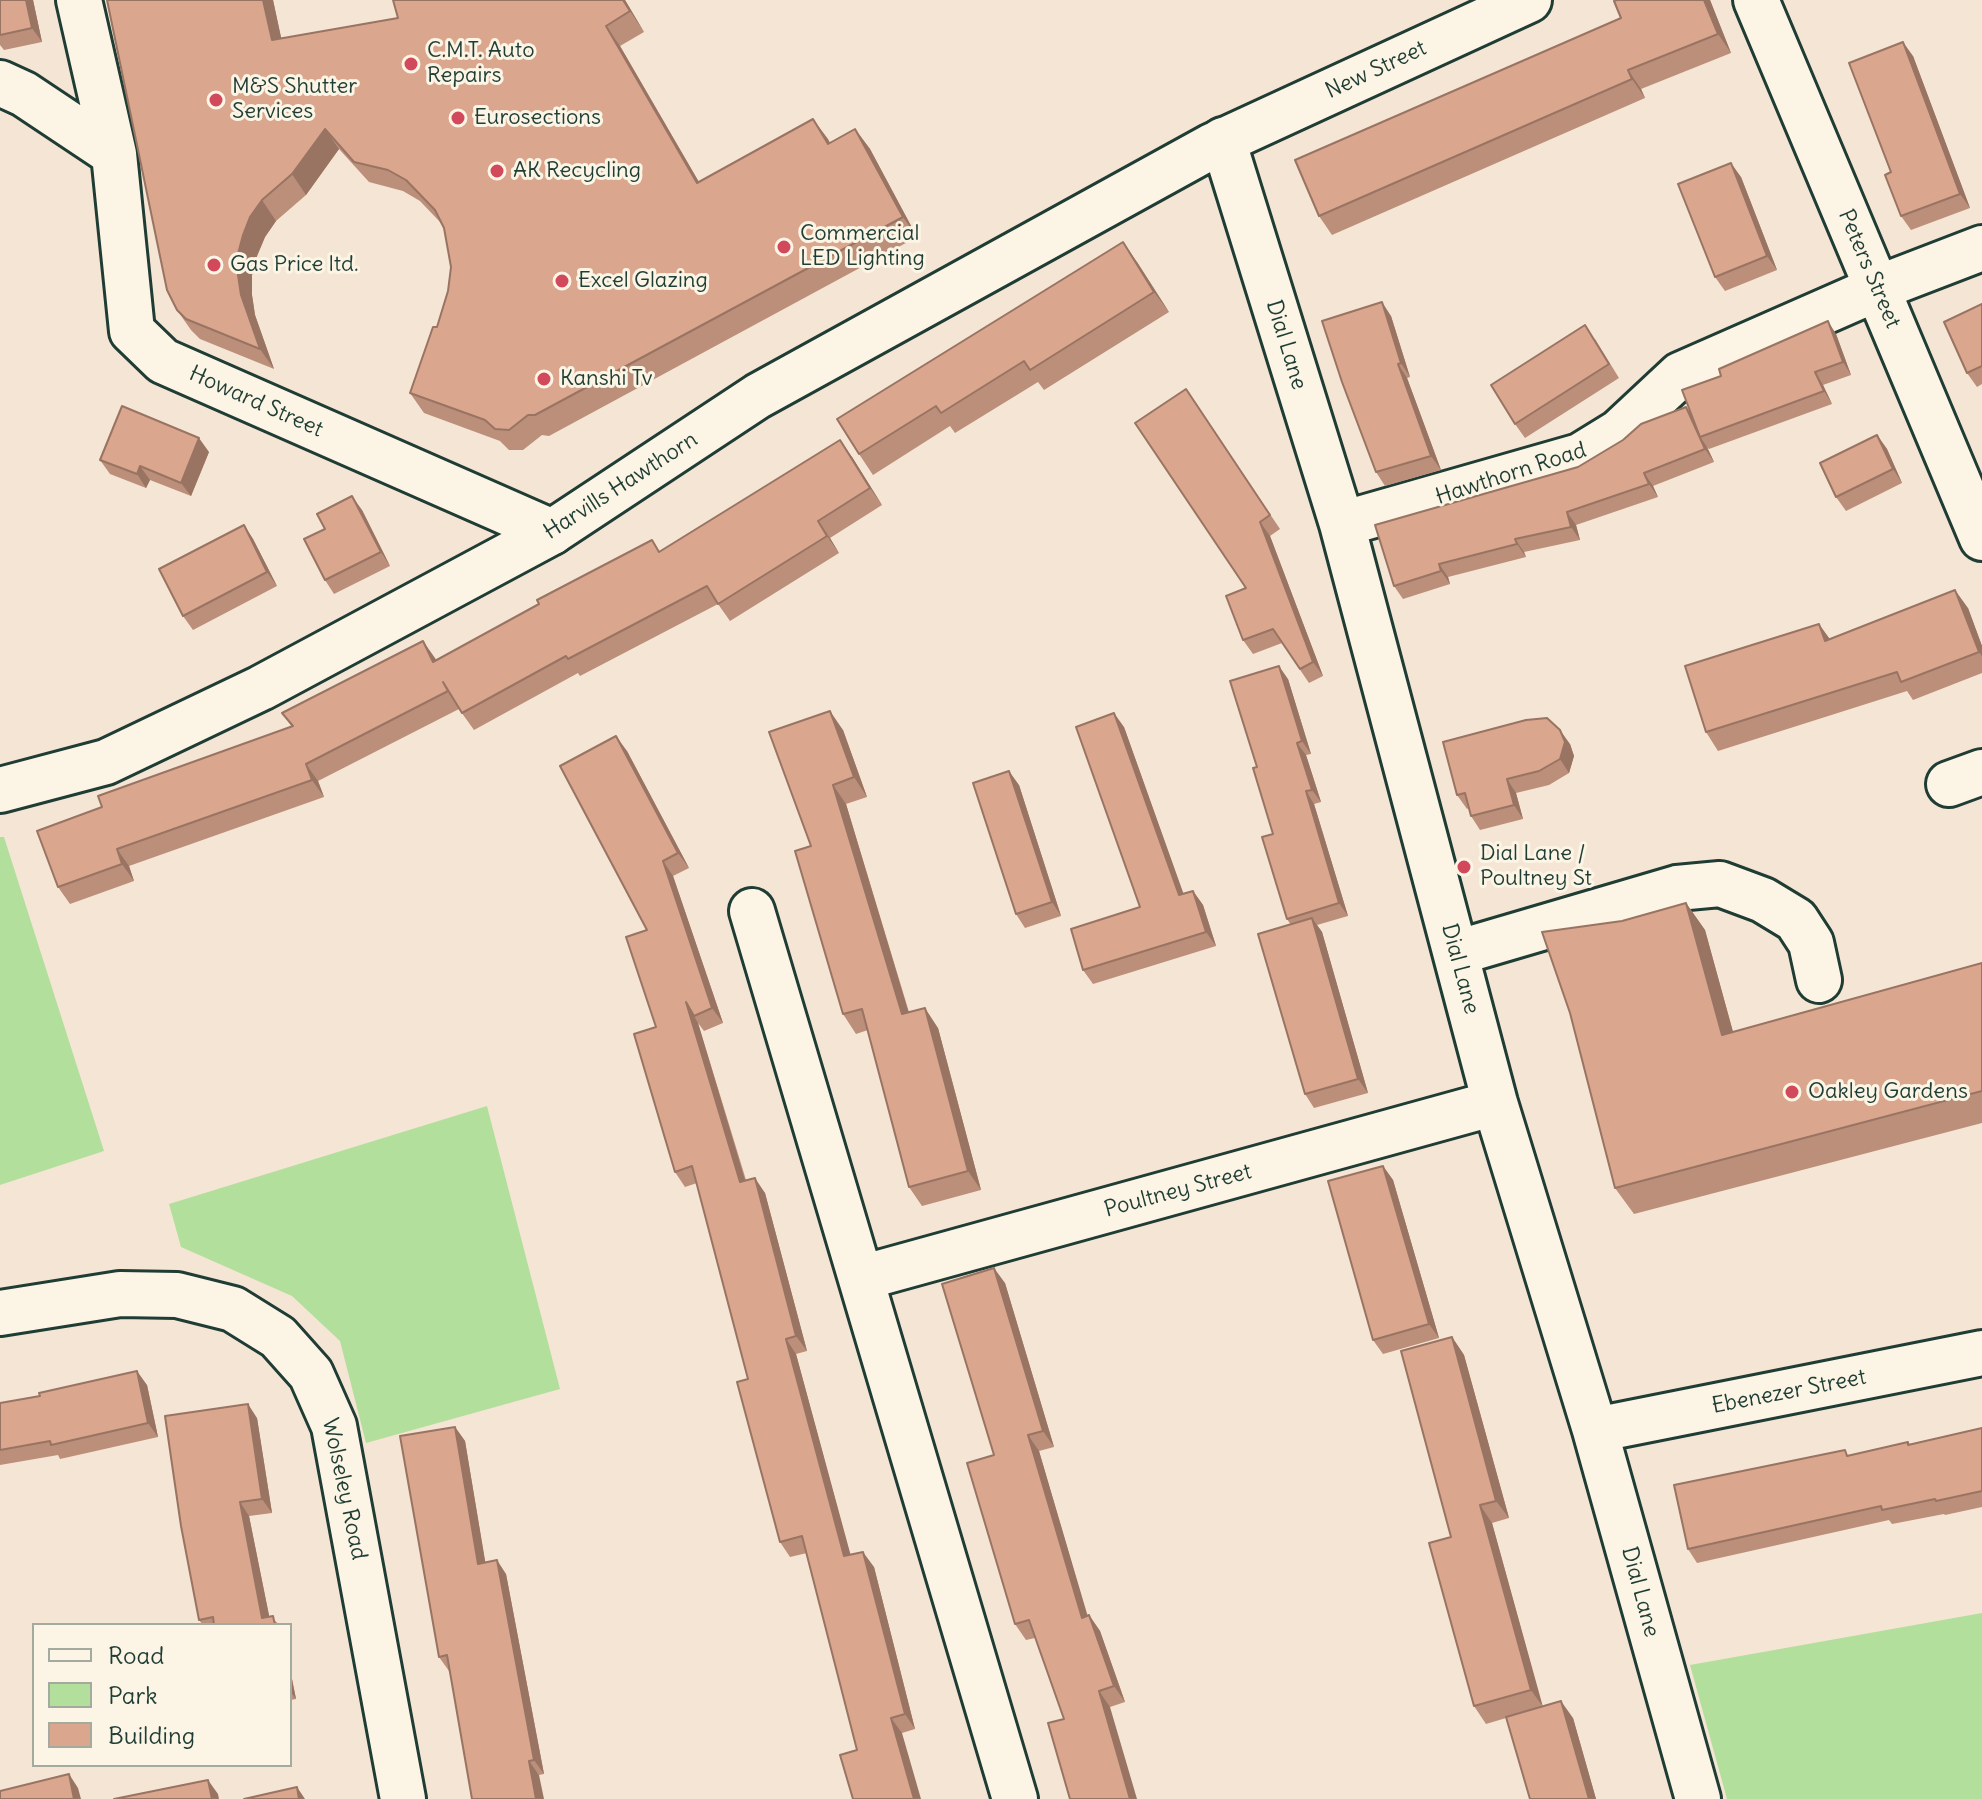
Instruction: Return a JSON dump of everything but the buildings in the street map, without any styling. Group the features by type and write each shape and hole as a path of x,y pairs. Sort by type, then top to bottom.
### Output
{"street":[{"name":"Howard Street","path":"79,0 114,154 132,331 163,361 552,532"},
{"name":"New Street","path":"1223,140 1529,0"},
{"name":"Peters Street","path":"1756,0 1982,538"},
{"path":"0,83 24,94 114,154"},
{"name":"Dial Lane","path":"1223,140 1342,524 1495,1103 1595,1430 1698,1799"},
{"name":"Harvills Hawthorn","path":"0,790 106,762 261,688 552,532 758,396 1223,140"},
{"name":"Hawthorn Road","path":"1342,524 1580,456 1619,432 1680,375 1878,288 1982,248"},
{"path":"1456,953 1677,888 1720,884 1763,900 1796,920 1811,943 1819,980"},
{"path":"752,911 1015,1799"},
{"name":"Poultney Street","path":"861,1278 1495,1103"},
{"name":"Wolseley Road","path":"0,1313 120,1294 177,1295 233,1309 278,1337 311,1374 334,1426 403,1799"},
{"name":"Ebenezer Street","path":"1595,1430 1982,1353"}],"green space":[{"path":"0,837 4,837 104,1151 0,1185"},
{"path":"487,1106 560,1389 366,1443 340,1341 292,1296 181,1247 169,1204"},
{"path":"1982,1613 1982,1799 1727,1799 1690,1665"}],"place":[{"name":"C.M.T. Auto Repairs","path":"411,64"},
{"name":"M&S Shutter Services","path":"216,100"},
{"name":"Eurosections","path":"458,118"},
{"name":"AK Recycling","path":"497,171"},
{"name":"Commercial LED Lighting","path":"784,247"},
{"name":"Gas Price ltd.","path":"214,265"},
{"name":"Excel Glazing","path":"562,281"},
{"name":"Kanshi Tv","path":"544,379"},
{"name":"Dial Lane / Poultney St","path":"1464,867"},
{"name":"Oakley Gardens","path":"1792,1092"}]}
